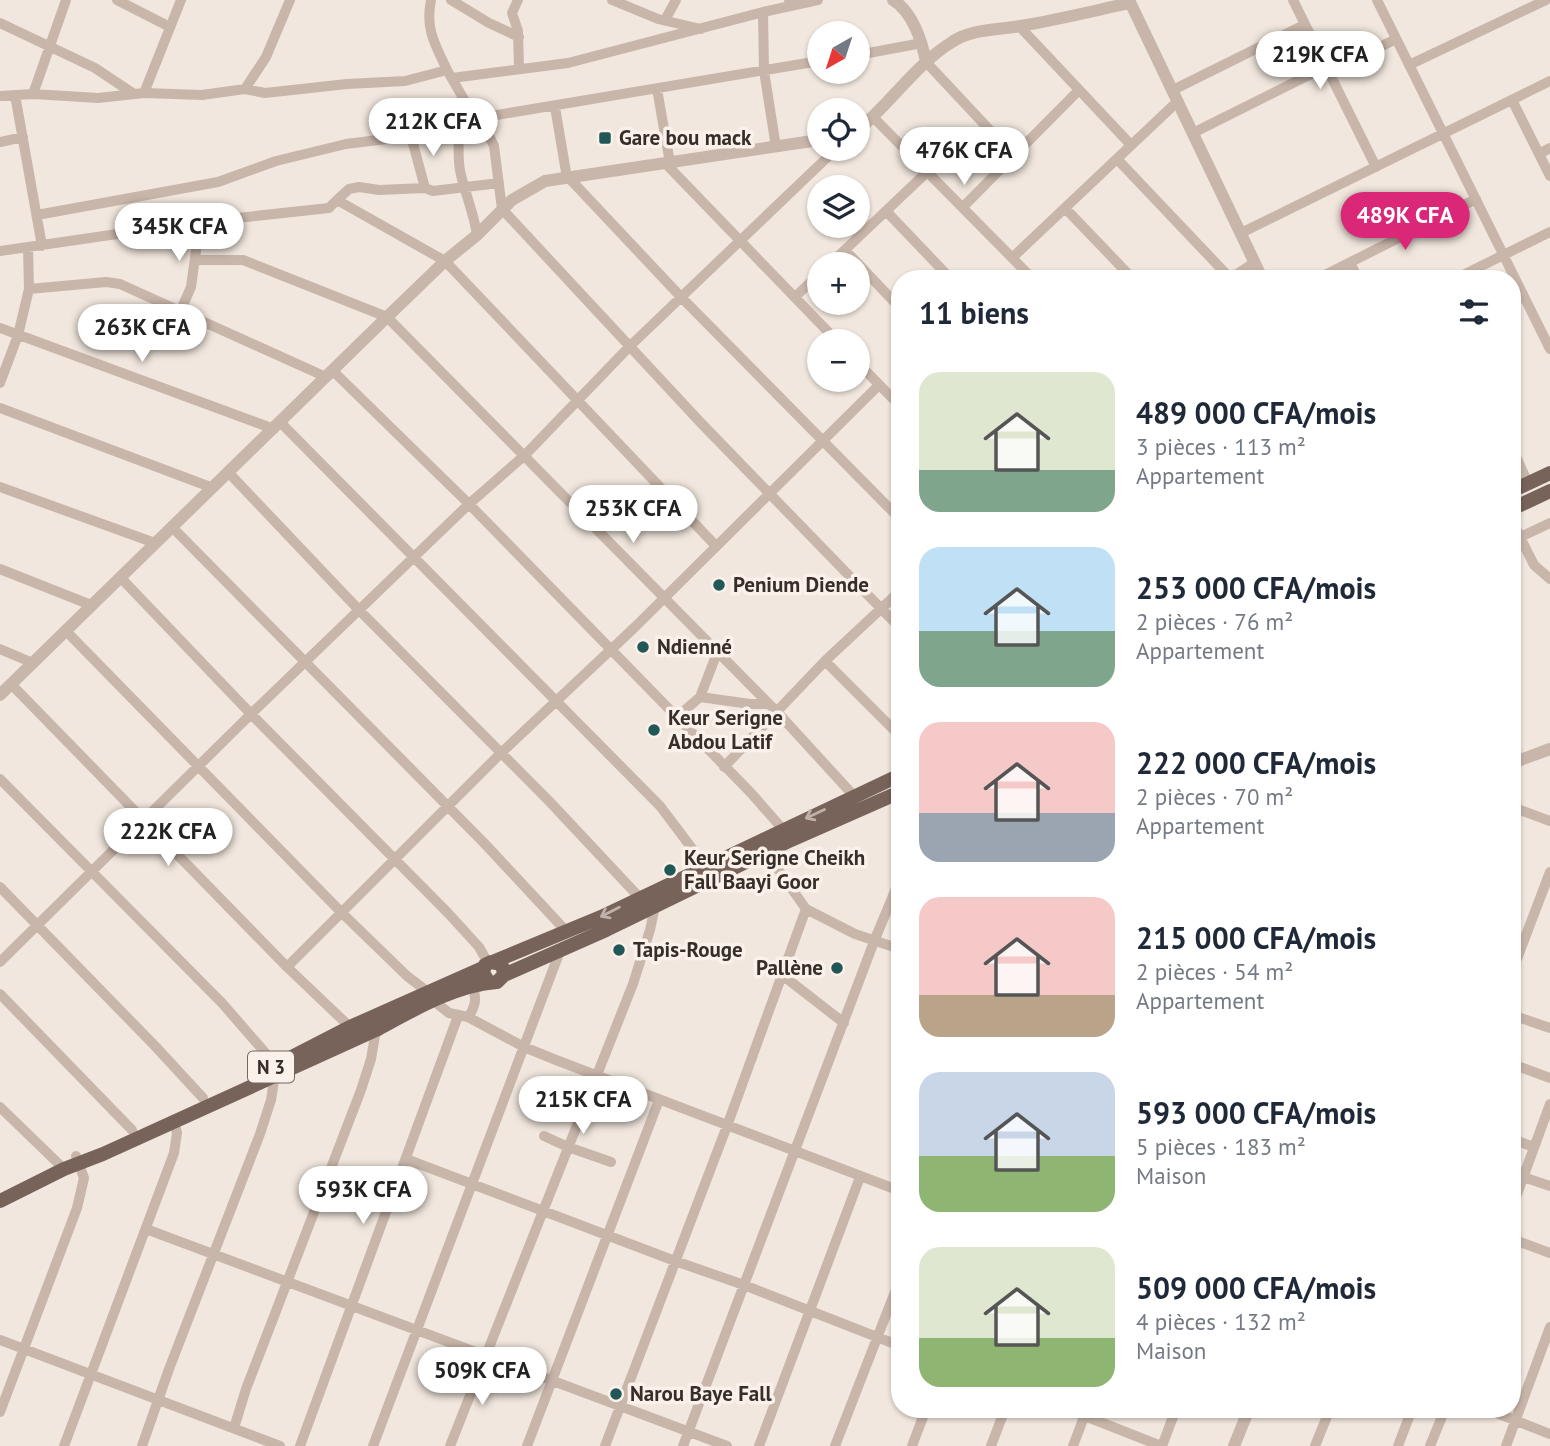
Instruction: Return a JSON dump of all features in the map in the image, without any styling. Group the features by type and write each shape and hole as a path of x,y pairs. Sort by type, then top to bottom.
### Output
{"main road":[{"path":"1521,486 1550,473"},
{"path":"1521,505 1550,491"},
{"name":"N 3","path":"488,968 497,982 504,975 766,852 787,834 854,796 891,779"},
{"name":"N 3","path":"0,1191 174,1121 350,1027 431,996 706,867 891,795"},
{"name":"N 3","path":"78,1160 132,1130 203,1098 376,1030 431,996 472,985 488,968"},
{"name":"N 3","path":"0,1201 61,1166"}],"street":[{"path":"33,94 66,0"},
{"path":"117,0 170,27"},
{"path":"139,94 181,0"},
{"path":"245,89 266,57 290,0"},
{"path":"431,0 429,29 449,74 470,110 479,115 555,107 807,63"},
{"path":"451,0 519,37"},
{"path":"518,0 512,13 519,37 519,69"},
{"path":"612,0 658,19 703,29"},
{"path":"665,20 676,0"},
{"path":"0,96 33,94 98,98 139,94 202,95 245,89 265,93 519,69 568,63 818,0"},
{"path":"1293,0 1376,167"},
{"path":"1378,0 1510,270"},
{"path":"1409,65 1531,3 1546,0"},
{"path":"898,1 922,43 926,62 1014,156"},
{"path":"870,120 926,62 953,41 968,34 1019,26 1133,1 1258,270"},
{"path":"763,12 764,71 776,147"},
{"path":"0,23 95,68 139,94"},
{"path":"1012,258 1117,159 1175,96 1304,25"},
{"path":"1019,26 1131,145"},
{"path":"1194,133 1396,39"},
{"path":"870,53 922,43"},
{"path":"1241,233 1550,81"},
{"path":"657,89 668,163 825,329"},
{"path":"962,207 1078,91"},
{"path":"15,95 42,246"},
{"path":"1512,100 1550,176"},
{"path":"555,107 568,178 891,510"},
{"path":"37,215 218,182 276,161 346,144 459,130 462,132 479,115"},
{"path":"479,115 494,146 502,209 629,347 891,619"},
{"path":"873,117 1024,270"},
{"path":"459,130 460,174 477,236"},
{"path":"411,136 425,188"},
{"path":"0,142 23,137"},
{"path":"0,695 329,373 445,261 477,236 512,200 545,181 807,142"},
{"path":"1539,154 1550,148"},
{"path":"1117,159 1222,270"},
{"path":"0,962 251,714 469,504 525,455 629,347 823,161"},
{"path":"891,299 845,250 927,172"},
{"path":"0,251 200,222 329,208 348,189 425,188 433,191 499,183"},
{"path":"1336,270 1476,199"},
{"path":"337,200 445,261 716,546"},
{"path":"1065,208 1124,270"},
{"path":"886,211 942,270"},
{"path":"181,310 190,292 200,222"},
{"path":"1473,270 1550,232"},
{"path":"0,383 18,335 29,289 28,248"},
{"path":"195,260 243,260 387,317 778,713 854,796"},
{"path":"1243,270 1254,263"},
{"path":"1350,263 1354,270"},
{"path":"29,289 111,282 329,373 469,504 787,834"},
{"path":"795,298 807,286"},
{"path":"1521,291 1550,349"},
{"path":"0,328 277,426 415,556 660,806 706,867"},
{"path":"870,376 891,397"},
{"path":"287,967 501,753 610,650 879,385"},
{"path":"0,408 213,488"},
{"path":"1521,468 1528,483"},
{"path":"228,472 639,897"},
{"path":"0,487 155,543"},
{"path":"1521,537 1550,523"},
{"path":"172,527 448,806 566,931"},
{"path":"1521,546 1534,565 1550,579"},
{"path":"0,569 91,605"},
{"path":"120,577 470,937 488,968"},
{"path":"724,767 825,661 891,600"},
{"path":"65,630 341,912 449,1013 463,1017 524,1047 891,1189"},
{"path":"0,649 33,663"},
{"path":"677,717 700,697 717,653"},
{"path":"825,661 891,727"},
{"path":"11,684 287,967 350,1027"},
{"path":"700,697 768,704"},
{"path":"1521,760 1550,749"},
{"path":"0,779 222,1003 275,1069 271,1100 260,1133 142,1446"},
{"path":"1521,810 1550,821"},
{"path":"766,852 806,909 855,934 891,946"},
{"path":"1521,948 1550,872"},
{"path":"0,887 203,1098"},
{"path":"683,1446 891,900"},
{"path":"450,1446 633,984 655,906"},
{"path":"605,1446 622,1407 806,909"},
{"path":"373,1446 560,951"},
{"path":"781,974 844,1023"},
{"path":"304,1445 368,1257 406,1159 463,1017 474,1009 477,996 472,985"},
{"path":"0,994 132,1130"},
{"path":"1521,1018 1550,1028"},
{"path":"234,1428 361,1090 371,1059 376,1030"},
{"path":"1521,1067 1550,1078"},
{"path":"527,1446 659,1100"},
{"path":"1521,1183 1550,1104"},
{"path":"0,1107 61,1166"},
{"path":"64,1446 176,1146 174,1121"},
{"path":"544,1136 611,1162"},
{"path":"1521,1142 1534,1147"},
{"path":"406,1159 891,1342"},
{"path":"0,1412 77,1208 83,1182 78,1160"},
{"path":"759,1446 860,1177"},
{"path":"1523,1177 1550,1186"},
{"path":"146,1229 727,1446"},
{"path":"1521,1242 1550,1253"},
{"path":"835,1446 891,1303"},
{"path":"1521,1406 1550,1327"},
{"path":"0,1340 280,1446"},
{"path":"912,1446 923,1418"},
{"path":"991,1446 1002,1418"},
{"path":"1073,1446 1084,1418"},
{"path":"1099,1418 1161,1446 1172,1418"},
{"path":"1234,1446 1245,1418"},
{"path":"1315,1446 1326,1418"},
{"path":"1398,1446 1409,1418"},
{"path":"1430,1446 1441,1418"},
{"path":"1511,1418 1550,1434"},
{"path":"1506,1446 1516,1420"}],"place":[{"name":"Gare bou mack","path":"605,138"},
{"name":"Penium Diende","path":"719,585"},
{"name":"Ndienné","path":"643,647"},
{"name":"Keur Serigne Abdou Latif","path":"654,730"},
{"name":"Keur Serigne Cheikh Fall Baayi Goor","path":"670,870"},
{"name":"Tapis-Rouge","path":"619,950"},
{"name":"Pallène","path":"837,968"},
{"name":"Narou Baye Fall","path":"616,1394"}]}
